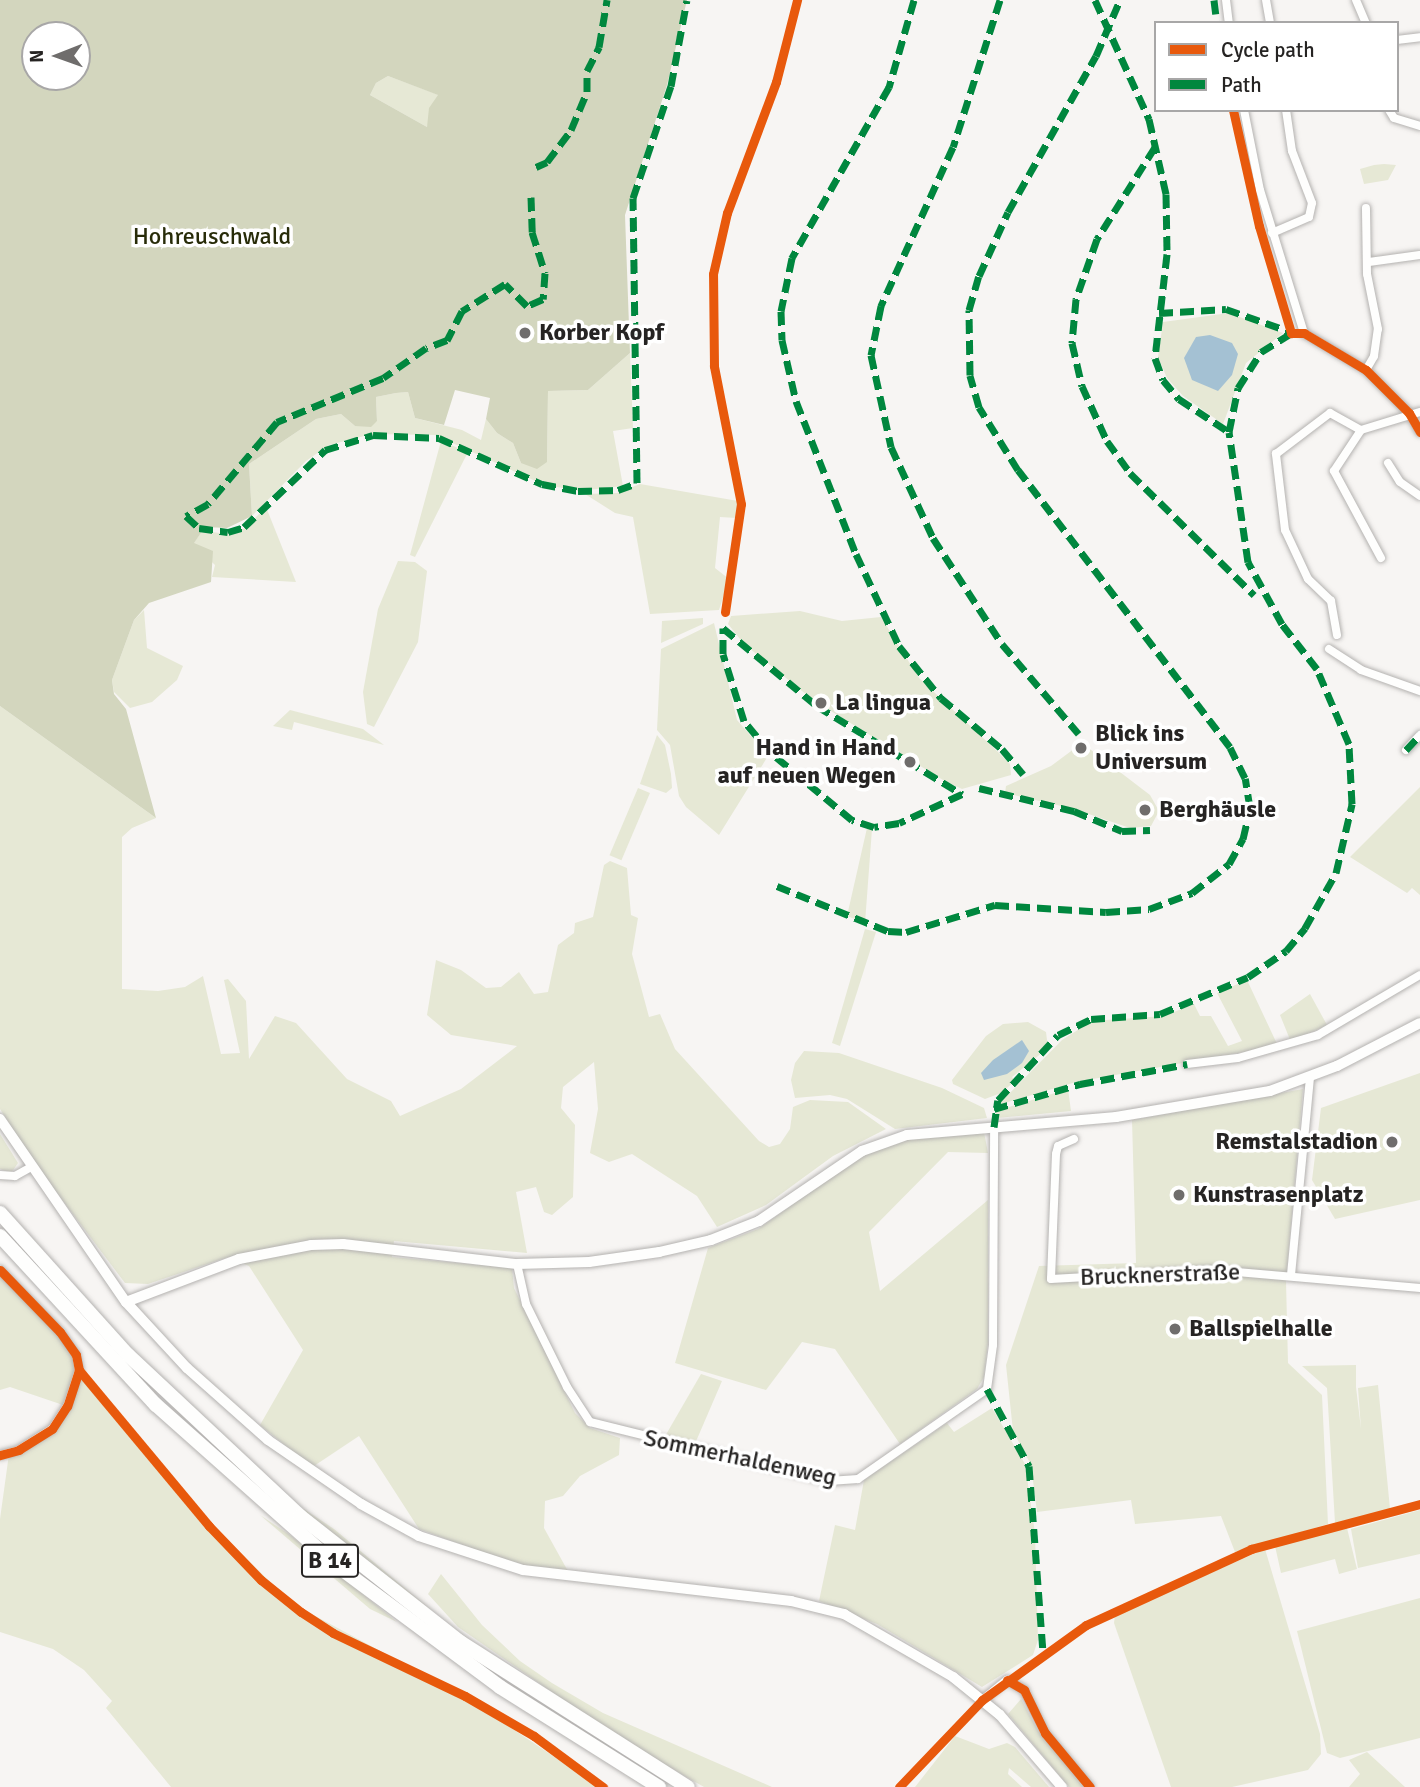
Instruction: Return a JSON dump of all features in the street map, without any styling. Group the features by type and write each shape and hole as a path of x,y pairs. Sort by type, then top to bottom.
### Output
{"highway":[{"name":"B 14","path":"0,1213 138,1365 308,1524 460,1642 589,1728 688,1787"},
{"name":"B 14","path":"0,1236 139,1388 289,1527 458,1659 659,1787"}],"street":[{"path":"1226,0 1229,21"},
{"path":"1266,0 1270,21"},
{"path":"1356,0 1365,21"},
{"path":"1399,40 1420,37"},
{"path":"1244,112 1272,233 1304,333 1366,370 1409,413 1420,432"},
{"path":"1272,233 1309,216 1312,203 1292,151 1286,112"},
{"path":"1390,112 1394,118 1420,126"},
{"path":"1366,208 1369,262 1378,329 1374,356 1366,370"},
{"path":"1369,262 1420,255"},
{"path":"1381,558 1334,471 1361,430 1409,413 1420,412"},
{"path":"1337,635 1331,601 1308,579 1285,530 1276,454 1281,446 1330,413 1361,430"},
{"path":"1388,463 1400,482 1420,496"},
{"path":"1329,649 1361,670 1420,691"},
{"path":"1406,750 1420,735"},
{"path":"1187,1064 1238,1058 1318,1035 1420,975"},
{"path":"126,1302 239,1259 312,1245 343,1244 517,1264 627,1258 711,1240 759,1221 828,1172 882,1143 907,1135 1164,1111 1270,1091 1310,1079 1420,1023"},
{"path":"1291,1275 1310,1079"},
{"path":"0,1119 126,1302 187,1368 268,1440 361,1504 419,1536 523,1570 791,1601 844,1614 912,1650 982,1700 1023,1739 1062,1787"},
{"name":"Sommerhaldenweg","path":"517,1264 526,1304 567,1387 590,1422 818,1479 858,1479 987,1389 994,1334 994,1127"},
{"name":"Brucknerstraße","path":"1074,1139 1058,1146 1056,1154 1051,1279 1214,1270 1420,1288"},
{"path":"0,1175 15,1176 31,1167"},
{"path":"0,1270 60,1332 76,1354 79,1370 67,1406 52,1429 19,1450 0,1455"},
{"path":"982,1700 1007,1679 1024,1689 1045,1733 1090,1787"}],"green space":[{"name":"Hohreuschwald","path":"0,0 687,0 667,85 625,215 630,353 588,390 548,391 547,462 537,469 521,463 513,443 497,433 486,419 490,398 455,390 444,425 415,418 408,392 376,397 377,421 371,427 355,426 341,414 316,419 249,464 252,516 227,528 205,527 194,543 213,551 211,582 149,603 134,620 112,680 114,694 126,709 156,818 0,706","holes":["388,76 438,95 429,108 427,127 370,95 376,83"]},
{"path":"388,76 439,95 427,127 370,95 376,83"},
{"path":"1374,165 1396,165 1388,180 1364,184 1360,169"},
{"path":"1229,313 1283,333 1246,363 1223,424 1183,396 1167,378 1158,357 1163,322"},
{"path":"630,353 633,428 613,431 623,486 578,491 542,484 435,435 372,434 329,445 306,461 252,516 249,464 316,419 341,414 355,426 377,421 376,397 396,393 408,392 415,418 462,430 481,440 486,419 497,433 513,443 521,463 547,462 548,391 588,390"},
{"path":"441,441 468,452 415,557 410,555"},
{"path":"640,484 738,501 737,518 720,517 715,568 729,579 719,610 650,614 633,517 615,513 585,494 617,493"},
{"path":"266,507 296,582 212,577 215,565 193,544 202,531 229,534 245,528"},
{"path":"398,561 415,562 427,571 418,642 374,727 367,724 363,692 378,609"},
{"path":"144,610 147,648 183,666 177,680 152,702 130,708 114,692 112,680 134,620"},
{"path":"800,611 842,621 881,617 919,678 1010,764 1011,775 962,789 943,780 813,700 744,644 728,624 731,616"},
{"path":"703,618 703,624 661,643 662,621"},
{"path":"714,623 737,720 768,756 719,835 686,807 679,796 670,745 657,730 661,649"},
{"path":"0,706 156,818 132,828 122,837 122,989 158,991 185,987 203,976 221,1054 240,1053 224,980 228,979 246,1001 249,1059 275,1016 296,1023 347,1079 391,1101 400,1116 461,1089 517,1046 451,1035 427,1015 436,960 461,970 486,988 501,987 519,972 534,994 548,992 558,945 574,933 575,923 593,917 604,865 610,861 627,868 631,915 638,918 632,954 649,1017 660,1014 675,1049 759,1141 769,1147 780,1144 790,1129 793,1107 810,1100 848,1102 886,1129 833,1156 766,1205 717,1227 697,1196 632,1154 609,1162 590,1153 598,1109 594,1062 563,1087 561,1108 575,1125 573,1197 552,1215 544,1212 536,1187 516,1192 527,1253 394,1241 392,1257 512,1268 514,1288 575,1413 590,1428 620,1438 619,1455 580,1476 563,1496 545,1501 544,1528 569,1573 520,1566 419,1529 359,1436 314,1466 286,1446 260,1425 303,1350 249,1266 228,1257 148,1284 125,1283 35,1164 0,1109"},
{"path":"290,710 363,729 384,745 294,722 292,730 273,726"},
{"path":"657,735 665,745 671,774 672,788 666,793 640,784"},
{"path":"1082,743 1150,795 1159,811 1151,826 1130,828 1074,809 1005,793 1006,786 1051,766"},
{"path":"1420,787 1420,895 1412,888 1407,893 1350,857"},
{"path":"638,788 650,793 621,860 609,855"},
{"path":"867,828 872,829 865,923 847,916"},
{"path":"865,929 876,932 840,1046 832,1043"},
{"path":"1247,980 1278,1046 1076,1082 998,1105 1062,1040 1092,1021 1164,1016 1194,1004 1200,1016 1211,1016 1228,1046 1242,1041 1217,993"},
{"path":"1310,994 1327,1025 1291,1042 1280,1015"},
{"path":"1028,1022 1046,1032 1048,1048 1012,1077 1015,1081 1001,1093 985,1099 953,1084 952,1080 986,1036 1003,1024"},
{"path":"804,1051 839,1053 942,1088 984,1108 987,1118 895,1129 847,1099 830,1095 795,1098 791,1080 795,1063"},
{"path":"1420,1073 1420,1200 1335,1219 1312,1180 1321,1108"},
{"path":"1068,1089 1071,1111 997,1118 996,1111"},
{"path":"1303,1089 1286,1281 1288,1363 1322,1395 1328,1524 1235,1552 1221,1516 1135,1524 1131,1500 1037,1512 1031,1465 1013,1431 1006,1365 1039,1266 1136,1263 1132,1120"},
{"path":"984,1132 988,1153 948,1152 869,1232 880,1291 988,1200 988,1342 984,1377 977,1389 900,1444 835,1349 802,1342 766,1390 675,1363 708,1248 758,1229 864,1154 907,1139"},
{"path":"0,1134 18,1163 11,1173 0,1169"},
{"path":"0,1274 57,1333 130,1430 211,1524 293,1604 464,1696 599,1787 171,1787 106,1708 112,1701 84,1670 53,1649 0,1632 0,1519 9,1454 43,1437 66,1406 10,1387 0,1390"},
{"path":"1356,1365 1361,1429 1358,1388 1378,1385 1390,1509 1335,1523 1327,1388 1302,1366"},
{"path":"701,1374 722,1381 694,1446 664,1438"},
{"path":"992,1408 1025,1464 1035,1533 1038,1640 1033,1655 982,1687 877,1624 819,1601 835,1525 855,1530 864,1480 947,1423 954,1432"},
{"path":"304,1509 334,1529 430,1609 301,1510"},
{"path":"1420,1510 1420,1554 1358,1568 1351,1529"},
{"path":"260,1515 290,1535 397,1622 370,1609"},
{"path":"1347,1528 1357,1569 1339,1574 1335,1559 1281,1573 1275,1546"},
{"path":"1265,1549 1320,1734 1321,1754 1308,1770 1232,1787 1171,1787 1114,1623 1115,1615"},
{"path":"441,1574 482,1625 520,1661 552,1683 603,1713 772,1787 704,1787 620,1739 458,1627 428,1594"},
{"path":"1420,1598 1420,1738 1340,1758 1327,1753 1297,1631"},
{"path":"1021,1699 1038,1731 1083,1787 1069,1787 1008,1714"},
{"path":"955,1736 989,1749 1007,1743 1015,1747 1049,1787 1031,1787 1009,1768 1008,1774 1022,1787 915,1787"},
{"path":"1367,1752 1405,1787 1349,1787 1360,1774 1349,1760"}],"water":[{"path":"1210,335 1232,343 1238,354 1232,375 1218,391 1192,380 1184,358 1196,337"},
{"path":"1022,1040 1029,1051 1022,1063 1007,1074 984,1080 981,1073 993,1060"}],"marked path":[{"path":"536,167 547,162 571,130 587,92 587,71 599,47 607,0"},
{"path":"531,197 532,232 545,273 543,299 527,306 505,284 462,311 447,340 426,348 383,378 277,422 208,504 186,516 199,528 228,532 244,527 325,450 373,435 439,438 542,484 578,491 618,490 637,483 633,198 671,86 687,0"},
{"path":"914,0 889,87 792,258 781,311 782,340 796,401 856,554 899,646 941,698 1002,749 1023,774"},
{"path":"1000,0 953,147 881,306 871,355 891,447 933,538 1002,644 1079,734"},
{"path":"1095,0 1149,119 1166,194 1167,254 1155,358 1163,380 1179,399 1229,432"},
{"path":"777,886 888,931 906,932 995,905 1106,912 1149,909 1192,893 1229,864 1243,839 1250,808 1245,778 1230,747 1018,470 979,407 970,375 969,310 979,276 1008,212 1096,56 1120,0"},
{"path":"1214,0 1217,21"},
{"path":"1155,147 1097,239 1076,299 1072,343 1082,386 1107,441 1130,473 1254,595"},
{"path":"1159,313 1226,309 1294,333"},
{"path":"994,1127 998,1100 1058,1035 1091,1019 1160,1014 1248,977 1286,951 1305,928 1336,873 1352,804 1349,744 1317,669 1282,624 1248,562 1229,432 1238,388 1261,352 1291,333"},
{"path":"723,628 817,706 962,794 899,823 874,827 852,820 770,752 744,721 723,654 723,628"},
{"path":"1406,750 1420,735"},
{"path":"979,788 1074,811 1122,831 1150,830"},
{"path":"994,1109 1080,1084 1187,1064"},
{"path":"987,1389 1029,1466 1043,1653"}],"cycle path":[{"path":"725,612 741,504 714,366 713,274 727,213 776,82 797,0"},
{"path":"1233,112 1259,226 1291,333 1304,333 1366,370 1409,413 1420,432"},
{"path":"0,1270 60,1332 76,1355 79,1370 67,1406 52,1429 19,1450 0,1455"},
{"path":"79,1370 209,1526 261,1580 301,1612 333,1633 465,1696 534,1736 603,1787"},
{"path":"899,1787 982,1700 1086,1625 1251,1549 1420,1504"},
{"path":"1007,1680 1024,1690 1045,1733 1090,1787"}],"place":[{"name":"Korber Kopf","path":"525,333"},
{"name":"La lingua","path":"821,703"},
{"name":"Blick ins Universum","path":"1081,748"},
{"name":"Hand in Hand auf neuen Wegen","path":"910,762"},
{"name":"Berghäusle","path":"1145,810"},
{"name":"Remstalstadion","path":"1392,1142"},
{"name":"Kunstrasenplatz","path":"1179,1195"},
{"name":"Ballspielhalle","path":"1175,1329"}]}
